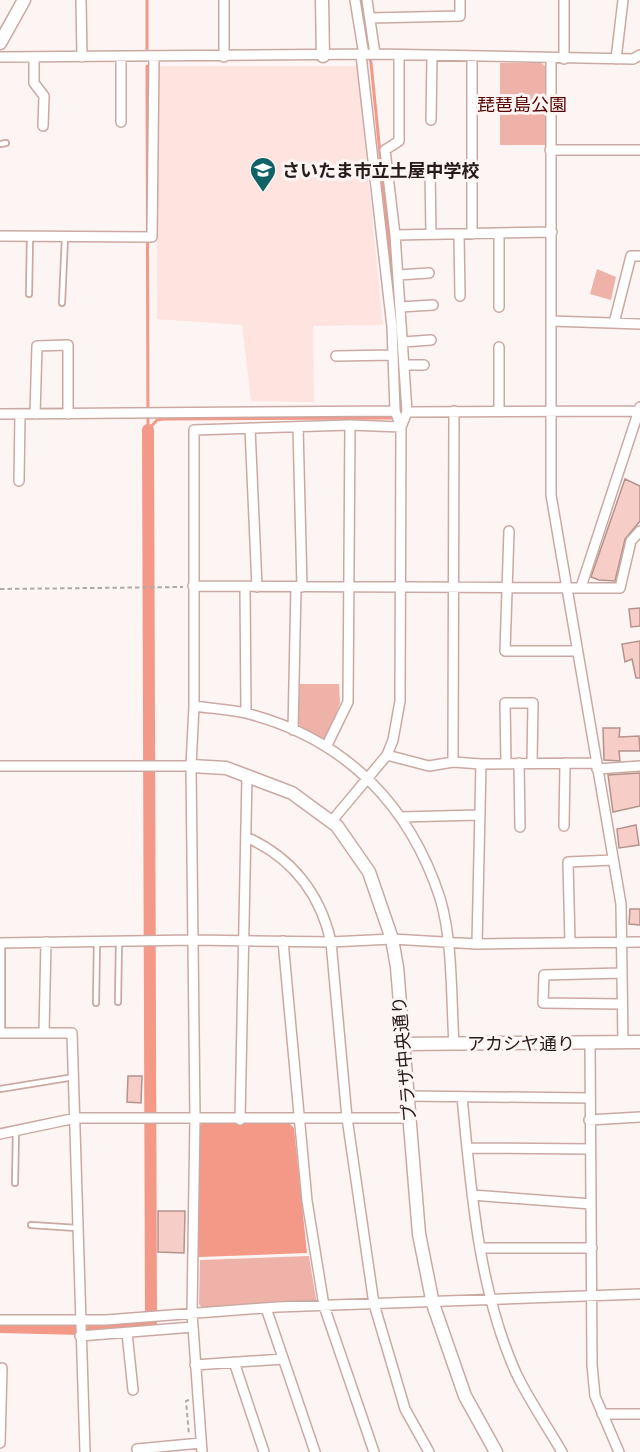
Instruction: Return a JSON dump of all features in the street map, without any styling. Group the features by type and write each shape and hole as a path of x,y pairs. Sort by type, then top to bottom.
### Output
{"street":[{"path":"0,43 24,0"},
{"path":"81,0 82,57"},
{"path":"224,0 224,57"},
{"path":"322,0 323,56"},
{"path":"355,0 368,55"},
{"path":"331,822 387,755 393,740 400,700 401,427 395,411 393,355 368,55 370,18 367,0"},
{"path":"370,18 460,16 460,0"},
{"path":"564,0 564,59"},
{"path":"616,59 624,0"},
{"path":"399,55 399,141 386,150 395,235 407,412 401,427"},
{"path":"0,57 399,55 633,59 640,55"},
{"path":"34,57 34,83 44,96 43,126"},
{"path":"120,57 121,122"},
{"path":"0,236 152,237 154,57"},
{"path":"431,120 432,57"},
{"path":"472,57 472,234"},
{"path":"551,59 551,495 621,904 623,1042"},
{"path":"550,150 640,150"},
{"path":"430,170 430,234"},
{"path":"395,235 552,232"},
{"path":"499,233 499,307"},
{"path":"459,234 460,296"},
{"path":"614,323 631,256 640,256"},
{"path":"398,275 429,273"},
{"path":"400,308 433,305"},
{"path":"551,321 640,324"},
{"path":"403,342 431,340"},
{"path":"35,414 37,345 68,345 68,414"},
{"path":"499,347 500,411"},
{"path":"336,356 393,355"},
{"path":"404,365 424,365"},
{"path":"407,412 639,409 584,570 581,588"},
{"path":"0,414 395,411"},
{"path":"453,762 454,411"},
{"path":"19,481 20,414"},
{"path":"138,1452 137,1449 201,1448 192,1313 195,1118 191,766 194,706 194,430 350,425 401,427"},
{"path":"327,744 348,702 350,425"},
{"path":"293,730 299,587 298,427"},
{"path":"250,428 258,587"},
{"path":"509,531 505,651 576,651"},
{"path":"194,586 620,588 631,541 640,531"},
{"path":"245,587 246,713"},
{"path":"506,764 505,703 533,703 532,763"},
{"path":"194,706 246,713 327,744 368,778 401,817 440,899 447,942 454,1044"},
{"path":"387,755 429,766 453,762 640,766"},
{"path":"564,826 565,763"},
{"path":"477,944 478,815 481,764"},
{"path":"519,764 519,827"},
{"path":"0,766 191,766"},
{"name":"プラザ中央通り","path":"191,766 226,768 292,793 331,822 369,872 392,939 397,967 419,1234 433,1304 465,1396 496,1452"},
{"path":"240,1120 247,776"},
{"path":"401,817 478,815"},
{"path":"246,837 271,848 292,868 311,893 326,920 331,942 347,1118 374,1304 405,1408 429,1452"},
{"path":"570,943 568,862 613,860"},
{"path":"1,943 194,939 242,942 331,942 392,939 477,944 640,942"},
{"path":"44,1033 46,942"},
{"path":"283,942 307,1201 324,1306 374,1452"},
{"path":"621,973 543,975 543,1003 622,1004"},
{"path":"1,1033 72,1033 84,1452"},
{"name":"アカシヤ通り","path":"402,1044 640,1042"},
{"path":"590,1043 589,1120 595,1396 619,1452"},
{"path":"406,1096 589,1098"},
{"path":"462,1097 472,1195 491,1300 516,1373 562,1452"},
{"path":"589,1120 640,1117"},
{"path":"0,1134 76,1118 240,1120 408,1118"},
{"path":"467,1148 590,1149"},
{"path":"472,1195 591,1204"},
{"path":"482,1248 591,1248"},
{"path":"0,1320 79,1320 266,1308 433,1304 640,1294"},
{"path":"266,1308 315,1452"},
{"path":"80,1336 193,1327"},
{"path":"127,1333 133,1390"},
{"path":"195,1365 283,1359"},
{"path":"234,1362 264,1452"},
{"path":"0,1443 2,1368"},
{"path":"602,1414 640,1414"}],"lane":[{"path":"29,294 30,237"},
{"path":"62,303 65,237"},
{"path":"96,1003 97,941"},
{"path":"118,1002 119,941"},
{"path":"1,943 1,1033"},
{"path":"0,1089 74,1077"},
{"path":"15,1183 16,1131"},
{"path":"32,1225 77,1228"}],"path":[{"path":"0,589 194,586"}],"shaded area":[{"name":"さいたま市立土屋中学校","path":"157,66 357,66 383,325 313,326 314,402 251,401 242,325 157,319"},
{"path":"202,1124 290,1124 294,1128 307,1253 199,1257 198,1127"}],"green space":[{"name":"琵琶島公園","path":"500,63 541,63 545,66 545,145 500,145"},
{"path":"597,269 616,277 611,300 590,294"},
{"path":"299,684 339,684 340,703 327,737 319,739 298,724"},
{"path":"309,1256 316,1299 313,1303 203,1309 199,1304 200,1260"}],"building":[{"path":"625,479 640,486 640,521 625,539 615,581 599,580 591,577"},
{"path":"640,608 640,626 631,627 629,609"},
{"path":"640,641 640,678 636,678 632,659 625,662 622,644"},
{"path":"603,728 620,728 619,737 639,736 640,751 619,751 620,761 604,760"},
{"path":"640,773 640,806 613,812 608,775"},
{"path":"636,825 639,845 619,848 617,829"},
{"path":"630,909 640,909 640,925 629,924"},
{"path":"128,1076 142,1076 141,1103 127,1102"},
{"path":"158,1211 185,1211 184,1253 158,1252"}],"waterway":[{"path":"147,0 147,49"},
{"path":"360,0 371,63 397,324"},
{"path":"147,66 148,427"},
{"path":"397,334 400,414"},
{"path":"148,430 157,420 164,419 396,418"},
{"path":"0,1327 81,1329 151,1323 148,430"}],"place":[{"name":"さいたま市立土屋中学校","path":"263,193"}]}
